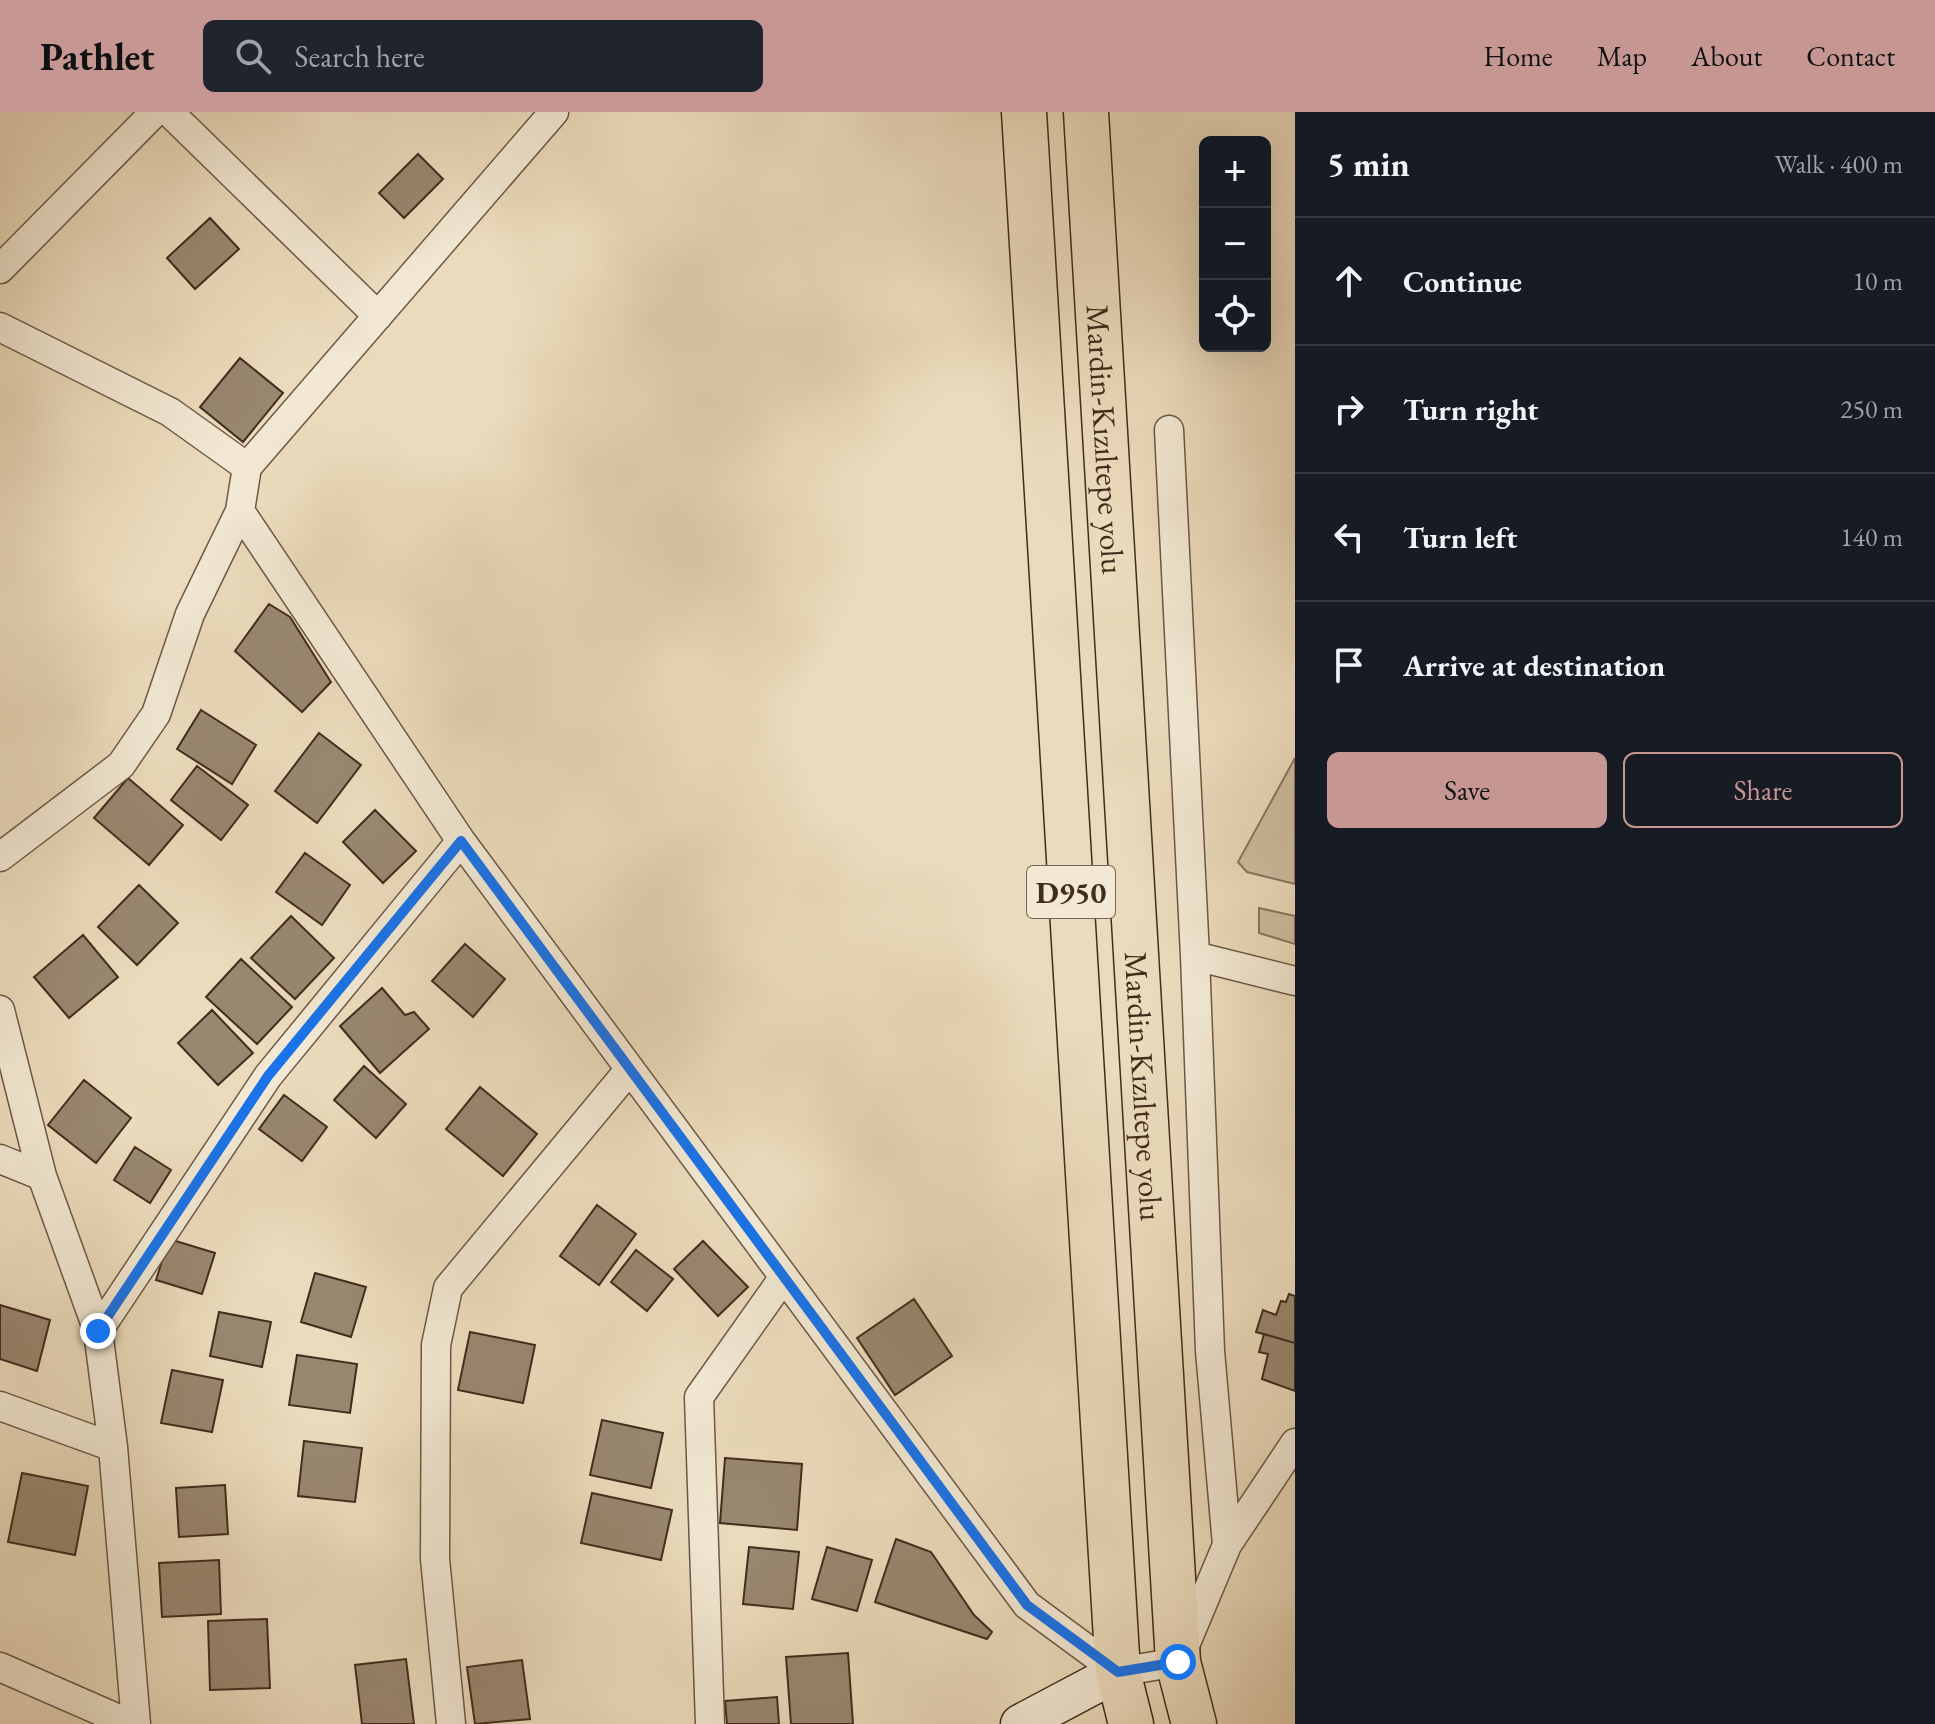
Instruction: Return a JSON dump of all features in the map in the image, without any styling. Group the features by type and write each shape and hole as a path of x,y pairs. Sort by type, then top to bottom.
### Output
{"highway":[{"name":"Mardin-Kızıltepe yolu","path":"1024,112 1118,1672 1131,1724"},
{"name":"Mardin-Kızıltepe yolu","path":"1086,112 1178,1662 1194,1724"}],"street":[{"path":"0,269 155,112"},
{"path":"169,112 378,316"},
{"path":"0,857 121,765 156,714 190,614 240,511 247,467 554,112"},
{"path":"0,327 170,412 247,467"},
{"path":"1169,430 1195,956 1210,1351 1227,1545"},
{"path":"240,511 461,841 1027,1605 1118,1672"},
{"path":"98,1331 268,1076 461,841"},
{"path":"1195,956 1295,981"},
{"path":"0,1010 42,1176 98,1331 113,1447 136,1724"},
{"path":"451,1724 435,1559 436,1345 448,1288 630,1069"},
{"path":"0,1159 42,1176"},
{"path":"710,1724 699,1397 784,1277"},
{"path":"0,1406 113,1447"},
{"path":"1041,1719 1118,1672 1178,1662 1227,1545 1295,1443"},
{"path":"0,1667 130,1724"}],"shaded area":[{"path":"1295,758 1295,884 1247,872 1238,862"},
{"path":"1259,908 1295,916 1295,944 1259,933"}],"building":[{"path":"418,154 443,179 404,218 379,193"},
{"path":"210,218 239,249 195,289 167,258"},
{"path":"240,358 283,393 243,442 200,407"},
{"path":"269,604 290,617 331,682 302,712 235,651"},
{"path":"201,710 256,745 232,784 177,749"},
{"path":"319,733 361,765 317,823 275,791"},
{"path":"197,766 248,805 221,840 171,800"},
{"path":"128,778 183,825 149,865 94,818"},
{"path":"375,810 416,851 383,883 343,842"},
{"path":"305,853 350,885 322,925 276,892"},
{"path":"139,885 178,923 137,965 98,927"},
{"path":"291,916 334,958 295,999 251,958"},
{"path":"83,935 118,977 69,1018 34,977"},
{"path":"465,944 505,979 473,1017 432,981"},
{"path":"241,959 292,1007 257,1044 206,997"},
{"path":"382,988 405,1015 414,1012 429,1029 380,1073 340,1026"},
{"path":"212,1010 253,1053 218,1085 178,1043"},
{"path":"364,1066 406,1104 376,1138 334,1100"},
{"path":"84,1080 131,1118 96,1163 48,1125"},
{"path":"480,1087 537,1134 503,1176 446,1129"},
{"path":"284,1095 327,1127 302,1161 259,1129"},
{"path":"135,1147 171,1170 150,1203 114,1180"},
{"path":"597,1205 636,1234 599,1285 560,1256"},
{"path":"169,1239 215,1253 202,1294 156,1280"},
{"path":"703,1241 748,1287 718,1316 674,1269"},
{"path":"636,1250 673,1279 647,1311 611,1282"},
{"path":"315,1273 366,1287 351,1337 301,1322"},
{"path":"1289,1294 1295,1296 1295,1343 1256,1332 1263,1310 1276,1315 1281,1301 1286,1302"},
{"path":"914,1299 952,1356 895,1395 857,1338"},
{"path":"0,1305 50,1320 37,1371 0,1359"},
{"path":"219,1312 271,1322 262,1367 210,1356"},
{"path":"470,1332 535,1345 523,1403 458,1390"},
{"path":"1264,1334 1295,1343 1295,1391 1262,1379 1268,1354 1259,1352"},
{"path":"297,1355 357,1364 350,1413 289,1405"},
{"path":"172,1370 223,1380 212,1432 161,1423"},
{"path":"602,1420 663,1433 651,1488 590,1475"},
{"path":"304,1441 362,1448 355,1502 298,1496"},
{"path":"725,1458 802,1464 797,1530 720,1523"},
{"path":"22,1473 88,1486 75,1555 8,1542"},
{"path":"225,1485 228,1534 179,1537 176,1488"},
{"path":"592,1493 672,1510 661,1560 581,1543"},
{"path":"896,1539 931,1552 974,1615 992,1632 987,1639 875,1602"},
{"path":"749,1547 799,1552 793,1609 743,1604"},
{"path":"827,1547 872,1560 857,1611 812,1599"},
{"path":"219,1560 221,1614 162,1617 159,1563"},
{"path":"267,1619 270,1688 210,1690 208,1621"},
{"path":"848,1653 853,1724 791,1724 786,1657"},
{"path":"406,1659 414,1724 362,1724 355,1665"},
{"path":"522,1660 530,1719 475,1724 467,1667"},
{"path":"777,1697 779,1724 727,1724 725,1701"}],"route":[{"path":"98,1331 268,1076 461,841 1027,1605 1118,1672 1178,1662"}]}
